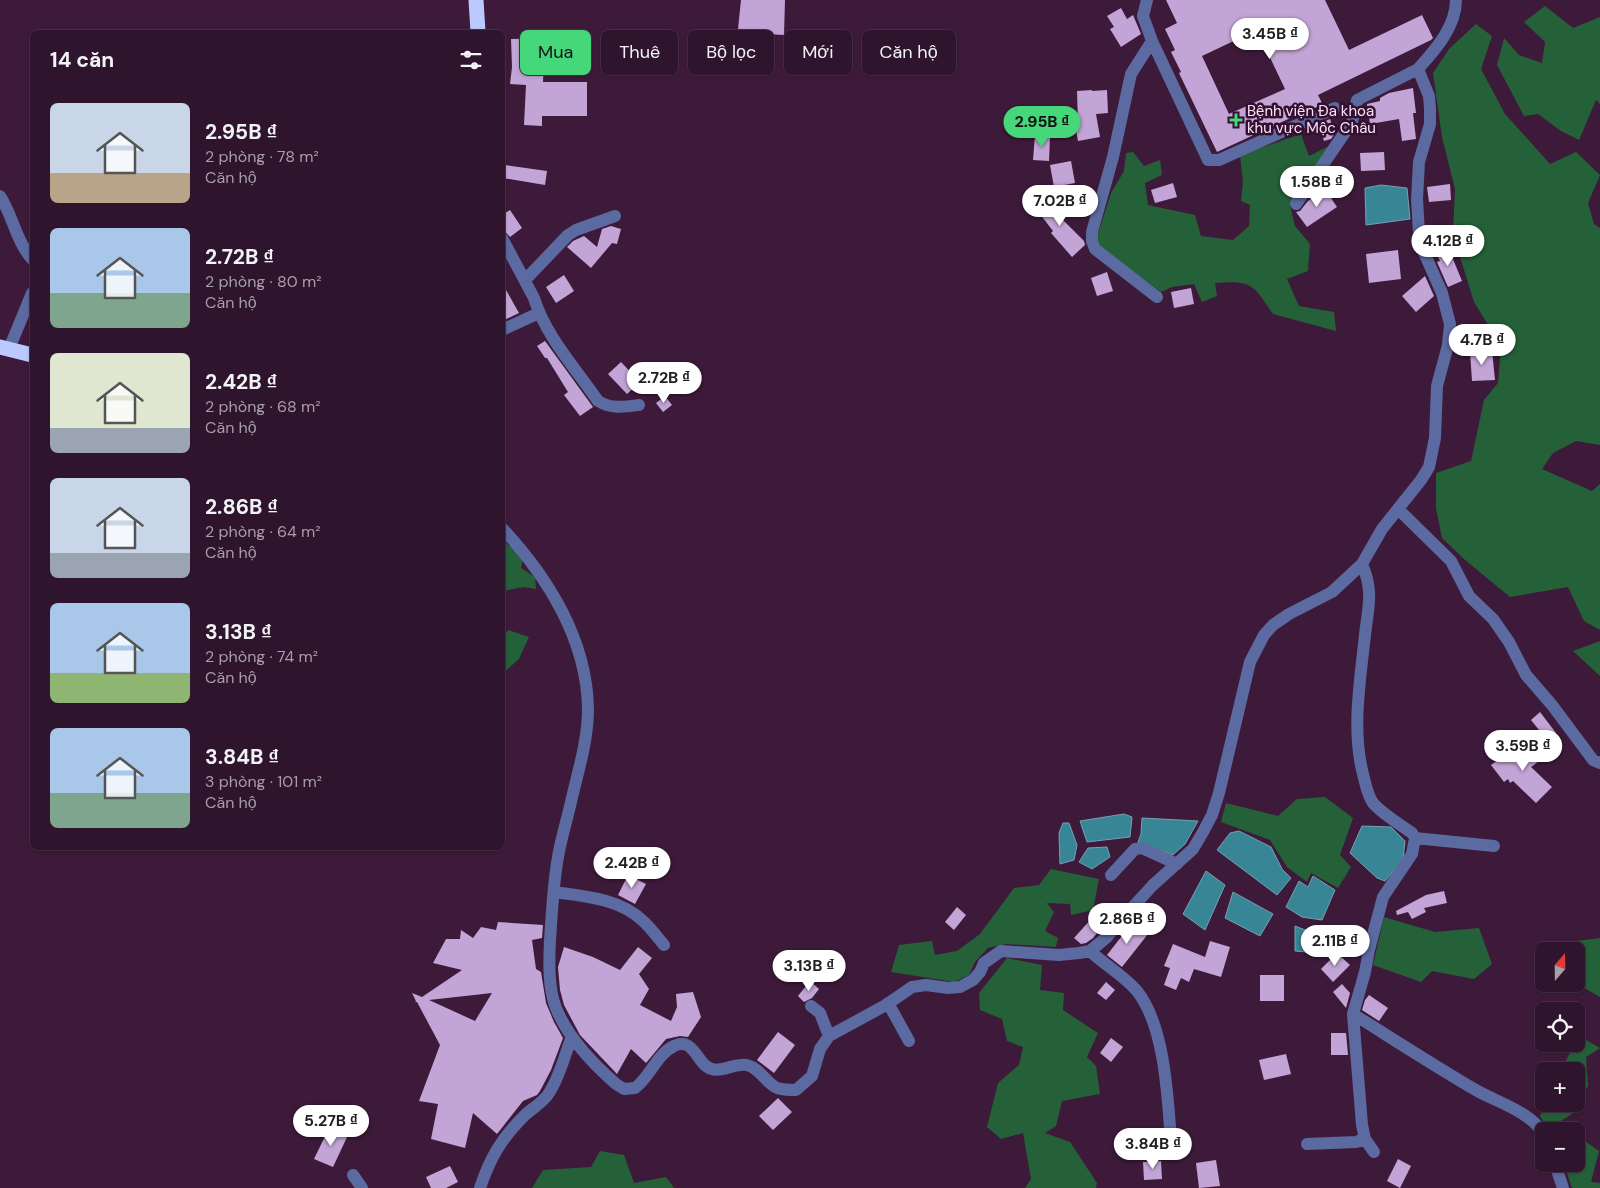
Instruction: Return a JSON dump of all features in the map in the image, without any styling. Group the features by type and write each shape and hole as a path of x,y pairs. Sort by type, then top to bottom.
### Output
{"highway":[{"path":"476,0 478,30"},
{"path":"4,348 30,354"}],"street":[{"path":"1147,0 1143,16 1152,41 1208,160 1213,162 1219,160 1335,108"},
{"path":"1296,204 1352,122 1357,100 1418,68 1437,48 1445,34 1456,7 1456,0"},
{"path":"1152,41 1131,74 1127,87 1113,157 1092,232 1092,241 1095,249 1157,297"},
{"path":"505,531 528,555 554,597 566,621 582,662 588,707 587,733 558,857 549,968 555,1007 572,1039 610,1079 624,1089 635,1088 667,1050 682,1043 688,1045 706,1066 720,1070 745,1065 757,1069 776,1088 796,1090 812,1076 820,1049 829,1036 888,1003 912,987 926,985 948,988 960,987 973,980 980,972 984,963 1001,951 1060,956 1090,951 1107,937 1154,885 1193,849 1212,815 1250,662 1264,635 1273,625 1289,614 1332,592 1362,564 1382,530 1430,467 1435,438 1437,386 1448,345 1450,324 1442,293 1422,248 1419,233 1417,200 1419,162 1430,124 1430,108 1428,96 1418,68"},
{"path":"0,196 7,206 22,246 30,256"},
{"path":"525,280 568,235 576,230 615,216"},
{"path":"505,243 525,280 548,330 598,401 605,405 619,408 639,405"},
{"path":"4,348 30,297"},
{"path":"505,329 539,313"},
{"path":"1398,509 1451,561 1469,596 1493,619 1509,642 1526,674 1593,760 1600,763"},
{"path":"1362,564 1369,579 1370,594 1357,728 1360,761 1367,788 1374,804 1415,838 1494,846"},
{"path":"1374,1152 1365,1139 1362,1124 1353,1014 1383,897 1412,854 1415,838"},
{"path":"1110,875 1135,849 1142,848 1177,864"},
{"path":"554,892 581,895 618,905 643,920 664,945"},
{"path":"1090,951 1131,985 1151,1014 1164,1074 1172,1154"},
{"path":"888,1003 909,1041"},
{"path":"811,1006 820,1013 829,1036"},
{"path":"1353,1014 1476,1090 1527,1115 1535,1122"},
{"path":"480,1188 492,1157 502,1140 531,1110 544,1100 550,1091 572,1039"},
{"path":"1307,1144 1356,1142 1365,1139"},
{"path":"1558,1172 1563,1188"},
{"path":"353,1174 362,1188"}],"shaded area":[{"path":"1545,6 1573,28 1600,17 1600,104 1596,100 1579,140 1561,131 1538,114 1524,116 1497,65 1504,38 1519,55 1542,63 1545,42 1524,22"},
{"path":"1476,24 1492,36 1481,69 1505,114 1550,164 1576,152 1600,175 1588,203 1594,224 1600,228 1600,445 1576,441 1553,453 1542,469 1592,491 1600,484 1600,630 1584,621 1568,587 1510,597 1442,538 1436,508 1436,473 1471,461 1484,400 1498,383 1501,346 1474,302 1453,234 1455,189 1442,137 1433,73 1449,49"},
{"path":"1301,134 1309,156 1331,145 1290,205 1295,226 1310,244 1308,271 1287,279 1299,306 1334,312 1336,331 1273,314 1261,296 1251,286 1237,282 1215,283 1217,296 1202,302 1194,284 1172,287 1161,292 1098,245 1098,234 1111,193 1124,171 1126,153 1133,152 1144,166 1160,160 1162,175 1145,183 1148,205 1195,215 1201,236 1233,240 1249,226 1250,205 1241,201 1243,181 1240,155"},
{"path":"1381,185 1407,188 1410,219 1366,225 1365,188"},
{"path":"505,543 518,551 523,559 521,568 535,577 536,589 523,587 505,591"},
{"path":"508,630 529,637 519,659 505,671 505,635"},
{"path":"1600,641 1600,676 1573,651"},
{"path":"1325,797 1353,818 1340,855 1351,867 1338,888 1311,873 1307,882 1287,867 1270,840 1221,822 1226,803 1278,816 1297,799"},
{"path":"1124,814 1132,817 1130,837 1087,842 1080,821"},
{"path":"1142,818 1198,821 1185,844 1173,855 1138,842 1141,834"},
{"path":"1063,823 1069,823 1077,845 1074,860 1060,864 1059,833"},
{"path":"1362,826 1391,827 1405,841 1403,860 1385,881 1377,878 1350,853"},
{"path":"1239,831 1271,847 1282,869 1291,878 1277,895 1217,850 1230,833"},
{"path":"1107,847 1110,857 1092,869 1079,862 1088,848"},
{"path":"1051,869 1099,879 1093,910 1071,915 1070,904 1047,903 1054,912 1045,931 1058,938 1056,947 1006,944 988,948 975,962 969,975 954,982 891,972 899,945 932,941 935,955 957,951 980,934 1014,888 1039,885"},
{"path":"1206,871 1225,885 1205,930 1183,914"},
{"path":"1313,876 1335,890 1322,920 1302,917 1286,907 1299,881 1308,887"},
{"path":"1233,892 1273,914 1260,936 1225,918"},
{"path":"1384,917 1435,932 1479,928 1492,964 1474,979 1432,971 1421,982 1373,965"},
{"path":"1295,926 1308,931 1307,952 1295,951"},
{"path":"1600,938 1600,997 1585,988 1585,942 1569,942"},
{"path":"1007,958 1042,965 1040,990 1064,993 1063,1010 1098,1033 1087,1057 1096,1066 1100,1094 1062,1101 1056,1126 1045,1133 1070,1142 1097,1183 1096,1188 1025,1188 1031,1179 1023,1133 1001,1139 987,1127 998,1083 1019,1065 1023,1047 1007,1041 1002,1019 980,1010 979,993"},
{"path":"1585,1040 1600,1048 1586,1057 1588,1086 1585,1091 1585,1062 1565,1062 1570,1052 1585,1052"},
{"path":"1542,1112 1573,1112 1559,1122 1544,1122 1540,1116"},
{"path":"1585,1141 1599,1151 1591,1182 1600,1183 1600,1188 1572,1188 1567,1172 1585,1172"},
{"path":"600,1151 624,1155 634,1183 666,1177 674,1188 532,1188 543,1170 591,1167"}],"building":[{"path":"741,0 785,0 784,35 774,34 774,30 738,29"},
{"path":"1166,0 1325,0 1349,50 1422,15 1433,38 1318,95 1323,105 1314,107 1217,152 1179,73 1181,72 1171,52 1175,50 1165,29 1177,23","holes":["1257,30 1285,89 1229,114 1202,56"]},
{"path":"1121,8 1127,19 1133,15 1141,34 1121,47 1110,29 1114,27 1107,16"},
{"path":"511,39 520,39 520,75 543,75 543,82 587,82 587,116 542,116 542,126 524,125 526,85 510,84 512,67"},
{"path":"1413,88 1416,113 1413,113 1416,139 1402,141 1399,119 1370,124 1367,104 1380,101 1380,98 1389,93"},
{"path":"1107,90 1108,113 1096,114 1100,137 1078,141 1075,124 1078,123 1077,91"},
{"path":"1330,119 1335,133 1331,139 1324,141 1319,124"},
{"path":"1035,135 1050,137 1049,161 1033,160"},
{"path":"1384,152 1385,170 1361,171 1360,153"},
{"path":"1071,161 1075,183 1054,187 1050,165"},
{"path":"505,165 547,171 545,185 505,178"},
{"path":"1173,183 1177,197 1155,203 1151,190"},
{"path":"1450,184 1451,200 1429,202 1427,187"},
{"path":"1325,189 1337,207 1307,227 1296,212 1300,211 1308,201"},
{"path":"1045,196 1064,221 1084,241 1085,245 1072,257 1051,233 1053,231 1033,205"},
{"path":"510,210 522,228 510,237 505,231 505,213"},
{"path":"611,226 621,229 617,244 612,243 591,268 567,247 573,241 584,236 597,247 602,229"},
{"path":"1448,247 1462,281 1448,287 1437,262 1440,261 1436,252"},
{"path":"1398,250 1401,279 1369,283 1366,254"},
{"path":"1107,272 1113,291 1097,296 1091,278"},
{"path":"564,275 574,291 556,303 546,287"},
{"path":"1425,276 1434,296 1416,312 1402,296"},
{"path":"505,288 519,313 505,320"},
{"path":"1191,288 1194,304 1174,308 1171,292"},
{"path":"545,341 593,407 580,416 564,395 568,392 547,358 545,358 537,346"},
{"path":"1492,350 1495,380 1472,381 1470,351"},
{"path":"621,362 640,382 627,394 608,374"},
{"path":"665,396 672,405 663,412 656,403"},
{"path":"1540,712 1556,733 1547,740 1531,720"},
{"path":"1531,744 1542,759 1531,767 1552,787 1536,803 1513,781 1510,783 1508,779 1504,782 1491,765 1519,745 1523,750"},
{"path":"628,875 646,884 635,904 618,895"},
{"path":"1444,891 1447,903 1424,908 1426,912 1412,919 1408,912 1397,915 1396,911 1426,895"},
{"path":"957,907 966,915 954,930 945,922"},
{"path":"1092,918 1102,927 1093,938 1081,944 1074,938"},
{"path":"498,922 543,925 542,938 532,940 536,969 541,972 546,1003 563,1038 551,1070 537,1095 523,1101 497,1134 473,1113 465,1148 431,1139 438,1104 419,1101 440,1045 417,1002 415,1002 412,993 422,997 462,970 433,963 446,939 460,939 461,930 473,938 481,927 496,930","holes":["492,993 475,1021 429,1000"]},
{"path":"1132,923 1148,934 1122,967 1107,955"},
{"path":"1210,941 1230,947 1221,977 1194,969 1189,982 1181,978 1176,990 1164,985 1170,968 1164,966 1173,944 1205,957"},
{"path":"564,947 593,957 620,970 638,947 652,958 639,974 649,989 640,1005 671,1021 677,1007 676,994 693,992 701,1017 688,1037 680,1036 666,1039 646,1063 631,1049 617,1074 580,1035 564,1005 560,990 558,967"},
{"path":"1337,953 1350,965 1333,982 1321,969"},
{"path":"1260,975 1284,975 1284,1001 1260,1001"},
{"path":"810,981 819,989 812,998 804,1002 798,996"},
{"path":"1106,982 1115,990 1106,1000 1097,993"},
{"path":"1342,984 1350,993 1346,1008 1333,992"},
{"path":"1369,995 1388,1008 1379,1021 1362,1010 1365,1000"},
{"path":"778,1032 795,1045 774,1073 757,1060"},
{"path":"1331,1033 1346,1033 1348,1055 1331,1055"},
{"path":"1111,1038 1123,1047 1111,1062 1100,1053"},
{"path":"1286,1054 1291,1074 1264,1080 1259,1060"},
{"path":"778,1098 792,1112 773,1130 759,1116"},
{"path":"330,1126 348,1135 333,1167 314,1159"},
{"path":"1398,1159 1411,1166 1400,1188 1387,1181"},
{"path":"1216,1160 1220,1186 1199,1188 1196,1163"},
{"path":"1161,1161 1162,1179 1144,1180 1143,1162"},
{"path":"450,1166 458,1182 446,1188 431,1188 426,1177"}],"place":[{"name":"Bệnh viện Đa khoa khu vực Mộc Châu","path":"1236,120"}]}
